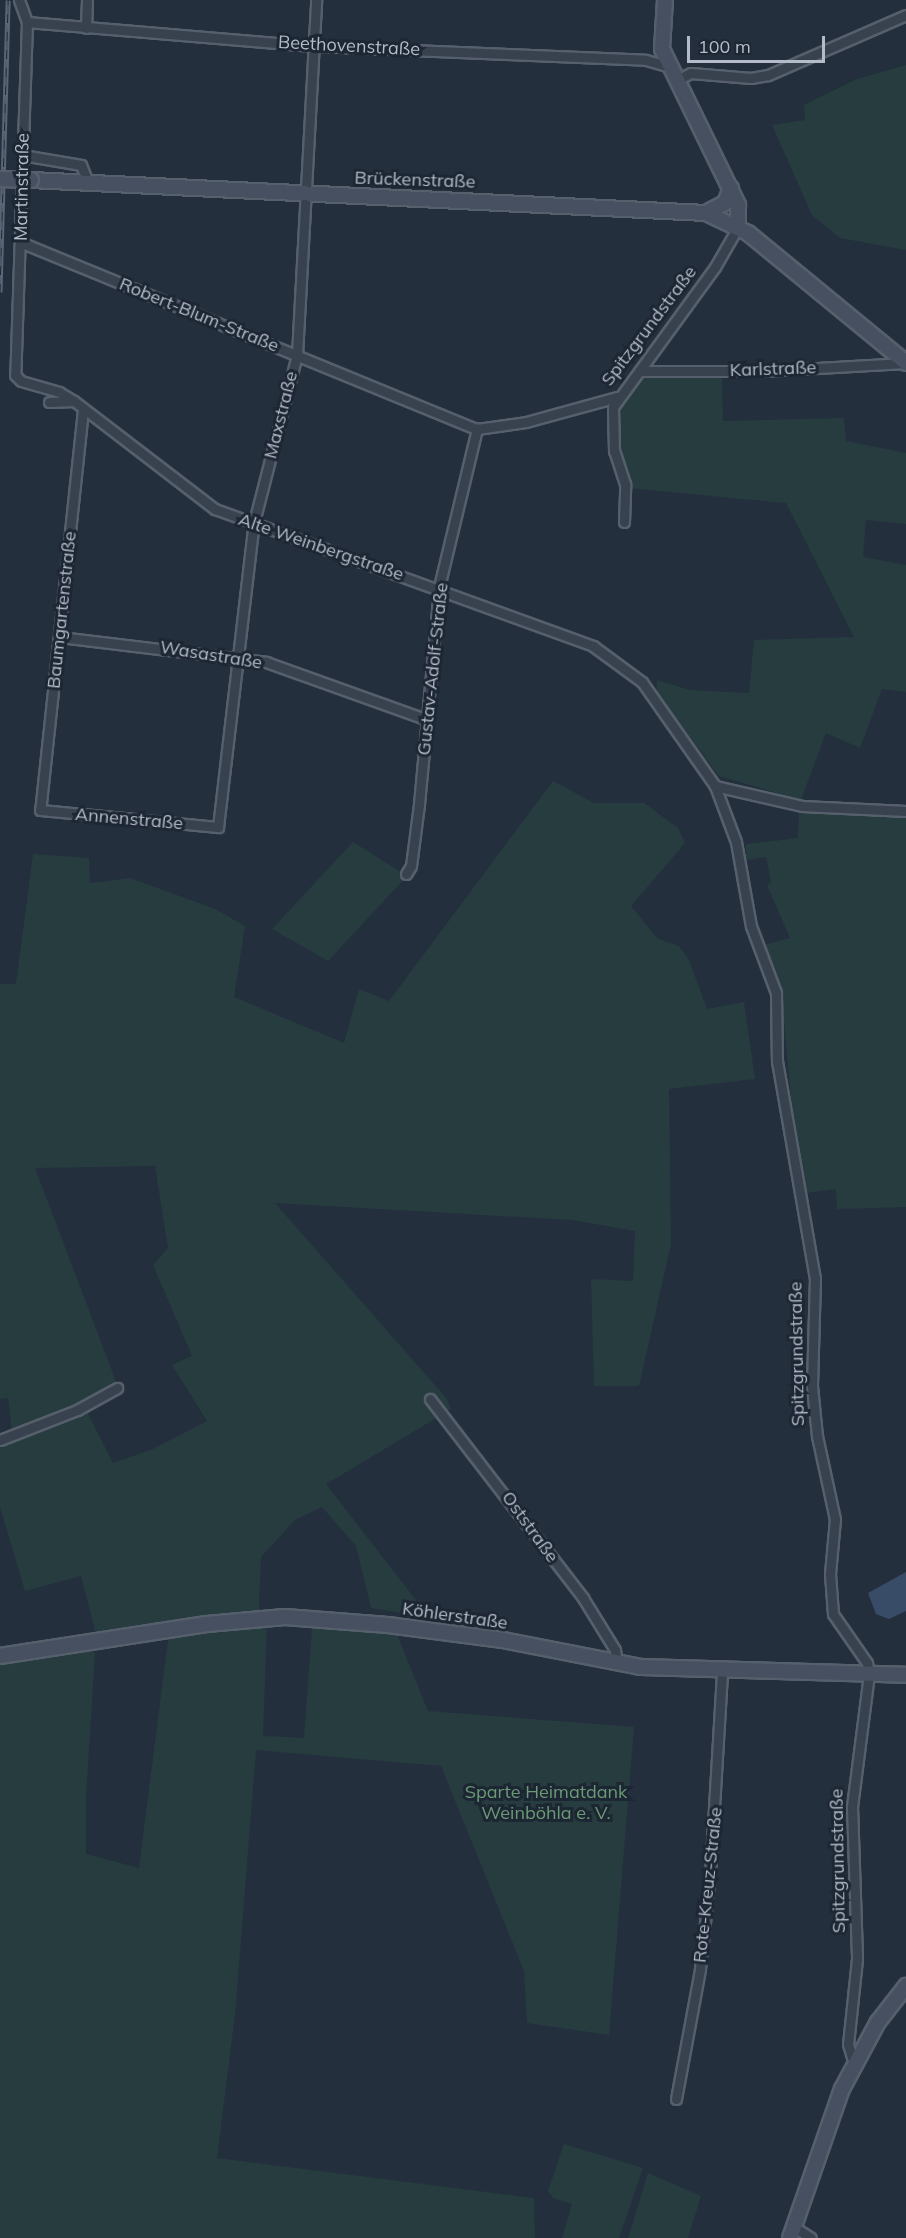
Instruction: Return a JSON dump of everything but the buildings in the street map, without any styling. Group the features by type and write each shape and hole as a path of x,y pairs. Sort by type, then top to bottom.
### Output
{"street":[{"name":"Martinstraße","path":"15,375 27,22 19,0"},
{"path":"86,28 87,0"},
{"name":"Maxstraße","path":"218,827 254,522 297,355 308,193 316,0"},
{"path":"665,0 662,50 679,79 731,188 740,209 738,227"},
{"path":"679,79 691,73 751,78 768,75 906,15"},
{"name":"Beethovenstraße","path":"27,22 315,46 634,59 670,67"},
{"path":"22,155 81,165 88,182"},
{"name":"Brückenstraße","path":"0,178 706,213 738,227 905,363"},
{"path":"706,213 725,203 731,188"},
{"name":"Spitzgrundstraße","path":"624,522 625,484 612,436 617,397 640,371 715,267 738,227"},
{"name":"Robert-Blum-Straße","path":"21,242 477,429"},
{"name":"Karlstraße","path":"640,371 765,371 905,363"},
{"name":"Alte Weinbergstraße","path":"15,375 21,381 58,392 74,401 198,499 231,516 439,587 594,646"},
{"path":"477,429 526,422 617,397"},
{"path":"49,402 74,401"},
{"name":"Baumgartenstraße","path":"40,810 84,410"},
{"name":"Gustav-Adolf-Straße","path":"406,874 411,866 416,833 439,587 477,429"},
{"name":"Wasastraße","path":"60,637 238,656 266,662 425,719"},
{"name":"Spitzgrundstraße","path":"594,646 642,682 715,786 736,842 751,926 776,993 777,1061 815,1278 812,1386 817,1436 835,1519 830,1574 833,1614 867,1663 869,1674 852,1806 857,1959 848,2044 854,2064"},
{"path":"715,786 802,806 906,812"},
{"name":"Annenstraße","path":"40,810 218,827"},
{"path":"0,1440 77,1410 117,1388"},
{"name":"Oststraße","path":"430,1399 583,1598 615,1650 617,1663"},
{"name":"Köhlerstraße","path":"0,1656 264,1616 411,1628 503,1640 617,1663 722,1670 906,1675"},
{"name":"Rote-Kreuz-Straße","path":"676,2099 700,1969 710,1875 722,1670"},
{"path":"811,2238 792,2232 854,2064 884,2012 906,1986"}],"green space":[{"path":"906,65 906,250 840,238 812,215 772,125 805,120 804,105 857,79"},
{"path":"647,375 722,376 723,421 844,418 846,441 906,453 906,524 866,520 863,557 906,565 906,692 882,689 860,748 826,733 801,800 719,776 657,692 657,680 689,690 749,693 754,640 854,637 786,503 629,488 618,453 615,412 639,377"},
{"name":"Sparte Heimatdank Weinböhla e. V.","path":"553,781 594,803 644,803 678,828 685,843 631,906 658,939 679,946 689,960 707,1009 744,1002 755,1079 669,1089 671,1244 639,1386 594,1386 591,1279 633,1281 635,1231 572,1220 275,1203 447,1399 451,1409 326,1484 429,1617 371,1608 356,1546 322,1507 295,1520 261,1557 259,1606 267,1623 263,1736 304,1738 312,1628 397,1634 428,1711 634,1727 609,2035 527,2023 524,1971 441,1766 256,1750 235,2015 217,2158 534,2198 535,2238 0,2238 0,1663 88,1648 95,1653 86,1797 86,1854 139,1868 168,1640 165,1621 96,1634 81,1576 25,1591 0,1507 0,1444 13,1439 8,1398 0,1399 0,984 16,984 33,854 89,858 90,883 130,878 215,909 245,926 234,997 344,1043 359,989 389,1001","holes":["155,1166 168,1248 153,1265 192,1356 172,1365 207,1421 153,1449 113,1463 81,1400 117,1384 35,1168"]},
{"path":"799,809 906,817 906,1207 837,1209 836,1189 806,1193 792,1109 781,988 764,945 790,938 767,885 771,882 766,857 746,860 746,844 798,838"},
{"path":"353,842 407,876 328,961 272,929"},
{"path":"564,2144 643,2168 619,2238 562,2238 572,2204 553,2198 548,2191"},
{"path":"648,2173 701,2196 688,2238 628,2238"}],"water":[{"path":"906,1572 906,1611 889,1619 876,1614 868,1593"}],"waterway":[{"path":"203,1618 280,1611"},
{"path":"293,1611 486,1631"},
{"path":"634,1659 660,1661"}],"railway":[{"path":"0,292 8,0"}]}
